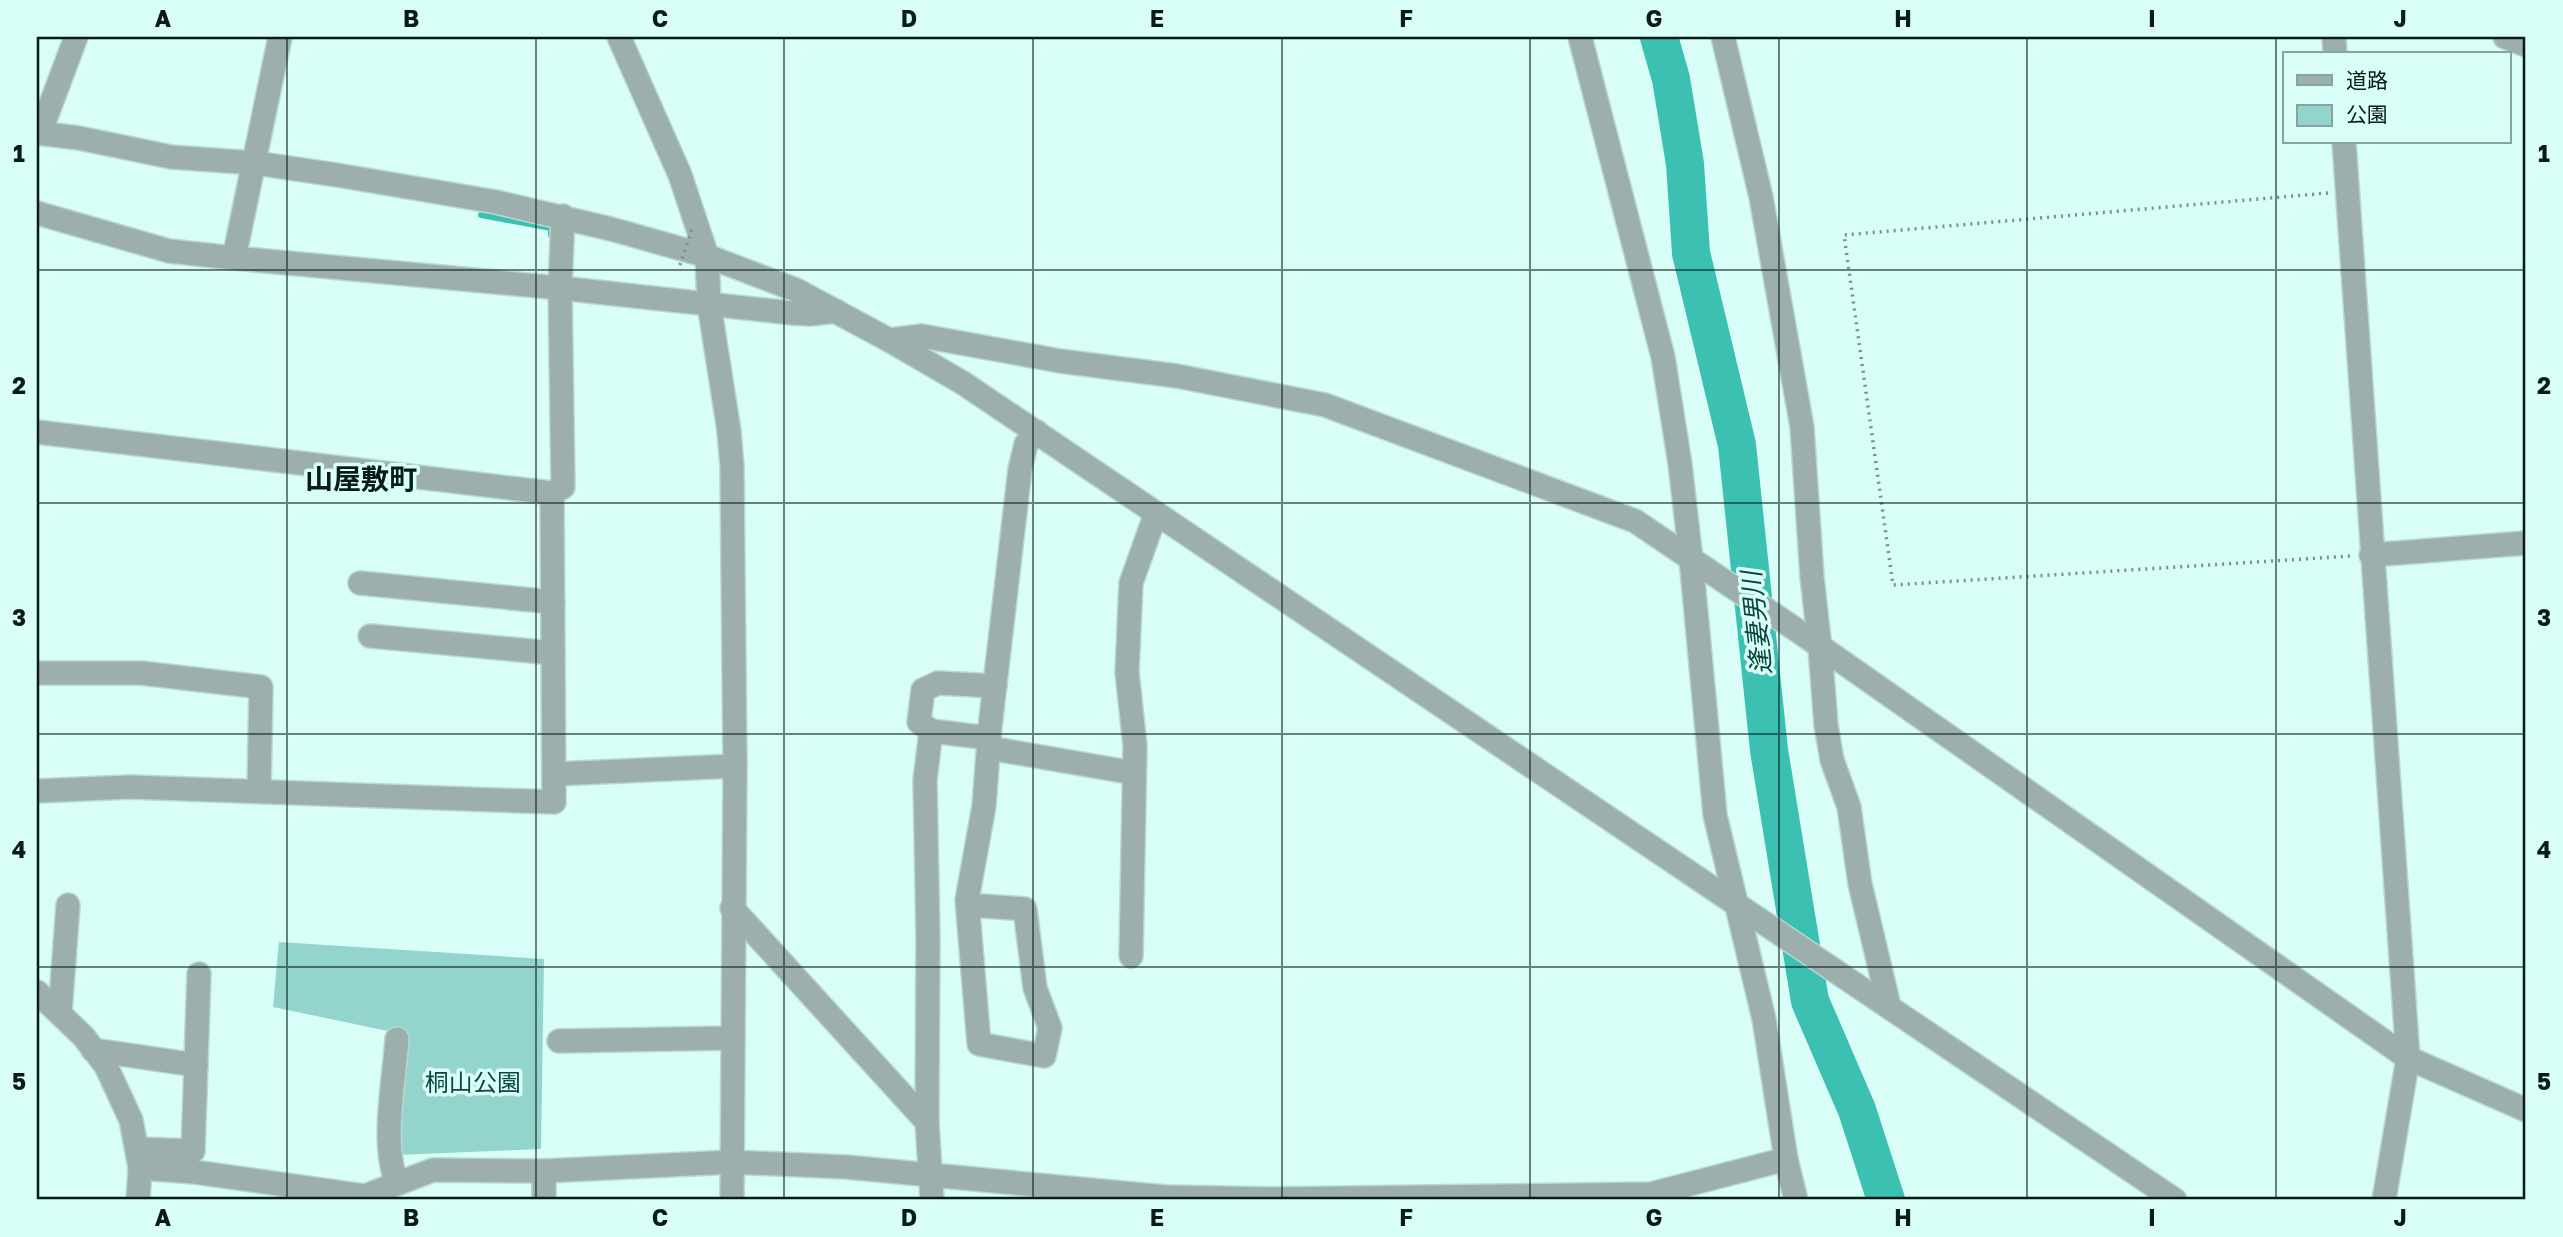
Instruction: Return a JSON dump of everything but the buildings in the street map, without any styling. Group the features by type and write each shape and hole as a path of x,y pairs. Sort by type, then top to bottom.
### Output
{"street":[{"path":"76,37 38,133 171,156 255,163 496,202 563,216 707,256 796,290 889,340 963,383 1037,432 2175,1200"},
{"path":"234,258 280,37"},
{"path":"619,37 680,175 707,256 709,304 729,430 732,467 735,766 732,1200"},
{"path":"1580,37 1663,357 1696,562 1715,815 1743,909 1786,1159 1796,1200"},
{"path":"1723,37 1761,197 1802,427 1826,725 1832,760 1849,807 1882,1001"},
{"path":"2505,37 2526,45"},
{"path":"2344,144 2407,1058 2384,1200"},
{"path":"37,213 169,251 810,314 835,311"},
{"path":"37,432 552,493 563,487 560,288 563,216"},
{"path":"889,340 922,335 1060,361 1177,376 1325,405 1635,521 1801,633 2407,1058 2526,1110"},
{"path":"968,905 1025,909 1035,988 1050,1028 1044,1056 979,1044 968,905 971,870 984,806 1020,469 1026,444 1037,432"},
{"path":"37,791 130,787 554,802 552,493"},
{"path":"1131,956 1135,746 1127,672 1131,583 1156,513"},
{"path":"2371,555 2526,543"},
{"path":"360,583 553,602"},
{"path":"370,636 553,653"},
{"path":"37,673 141,673 261,687 259,791"},
{"path":"995,686 938,682 923,690 919,722 931,731 1134,773"},
{"path":"931,731 925,780 927,1122 932,1200"},
{"path":"555,774 735,766"},
{"path":"60,1013 68,905"},
{"path":"732,908 927,1122"},
{"path":"139,1159 193,1151 199,974"},
{"path":"37,992 84,1037 106,1066 131,1120 139,1159 138,1200"},
{"path":"559,1041 732,1038"},
{"path":"397,1039 388,1149 397,1184"},
{"path":"93,1050 196,1065"},
{"path":"139,1159 194,1172 365,1195 433,1170 544,1171 732,1161 846,1167 1166,1199 1273,1200 1647,1197 1786,1159"},
{"path":"544,1171 544,1200"}],"path":[{"path":"2349,191 1844,235 1893,585 2371,555"},
{"path":"680,265 692,229"}],"green space":[{"name":"桐山公園","path":"279,942 544,959 541,1149 398,1155 407,1035 273,1007"}],"waterway":[{"name":"逢妻男川","path":"1659,37 1671,79 1685,164 1691,253 1737,445 1769,750 1810,1001 1857,1110 1886,1200"},
{"path":"481,215 551,228 551,235"}],"district":[{"name":"山屋敷町","path":"361,478"}]}
